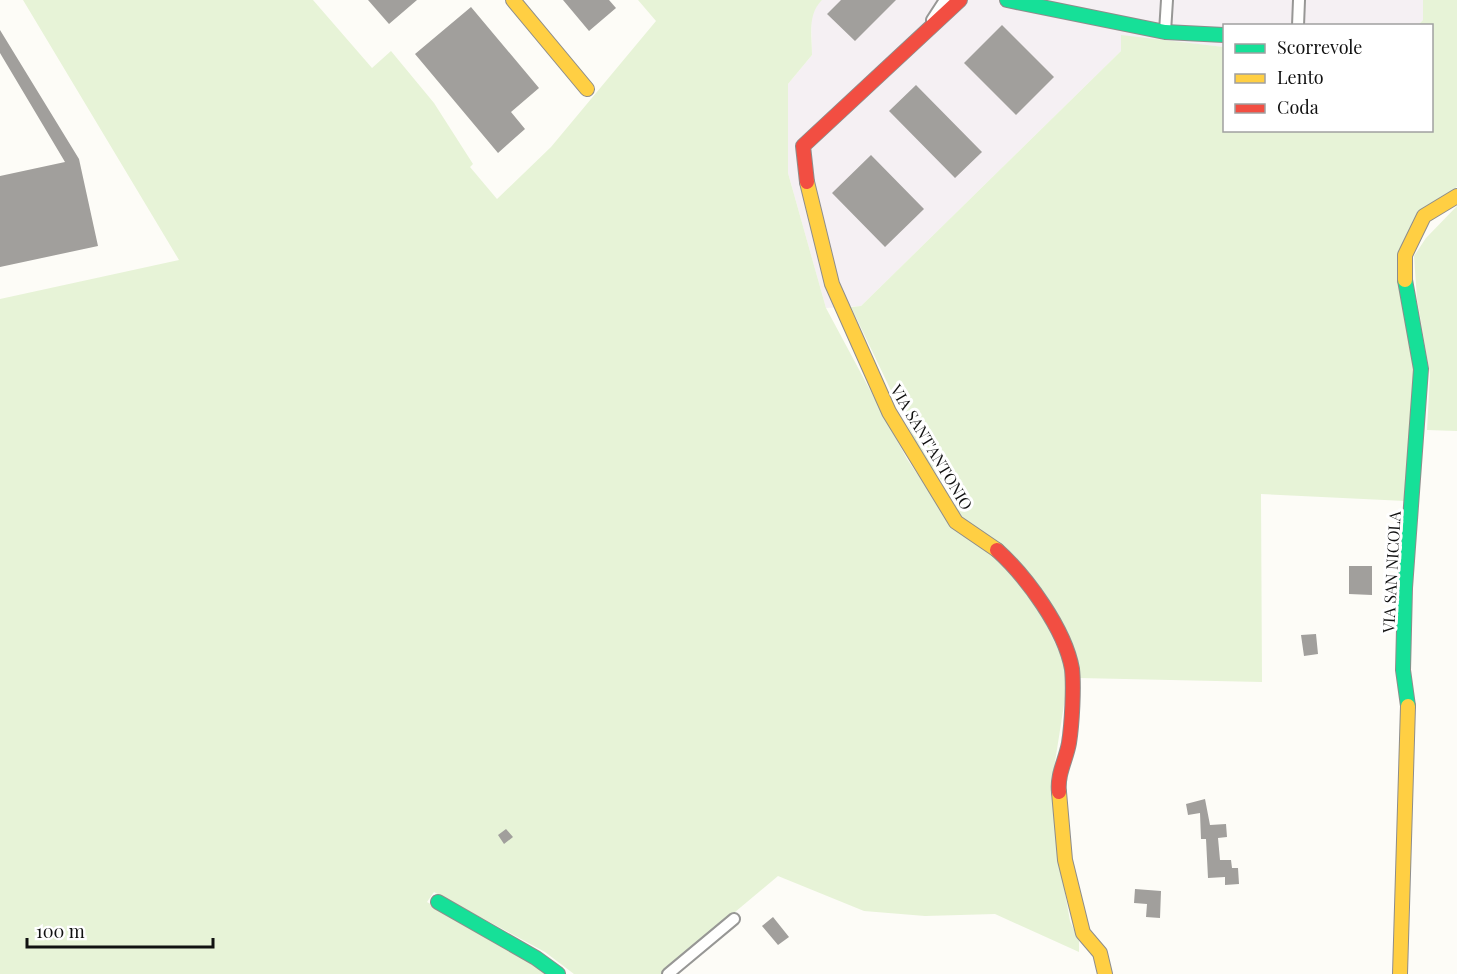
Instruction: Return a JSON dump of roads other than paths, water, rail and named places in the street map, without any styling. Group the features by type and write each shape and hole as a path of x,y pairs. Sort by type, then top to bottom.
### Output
{"street":[{"path":"513,0 587,89"},
{"path":"921,35 945,0"},
{"path":"921,35 960,0"},
{"path":"1006,0 1165,32 1223,35"},
{"path":"1165,32 1167,0"},
{"path":"1298,24 1299,0"},
{"name":"VIA SANT'ANTONIO","path":"921,35 803,146 804,170 832,284 889,412 956,522 994,548 1022,573 1048,614 1070,658 1072,671 1069,742 1058,781 1065,860 1083,933 1100,953 1105,974"},
{"name":"VIA SAN NICOLA","path":"1400,974 1408,700 1403,670 1405,588 1421,369 1405,290 1405,255 1424,216 1457,196"},
{"path":"438,902 536,958 558,974"},
{"path":"668,974 734,919"}]}
